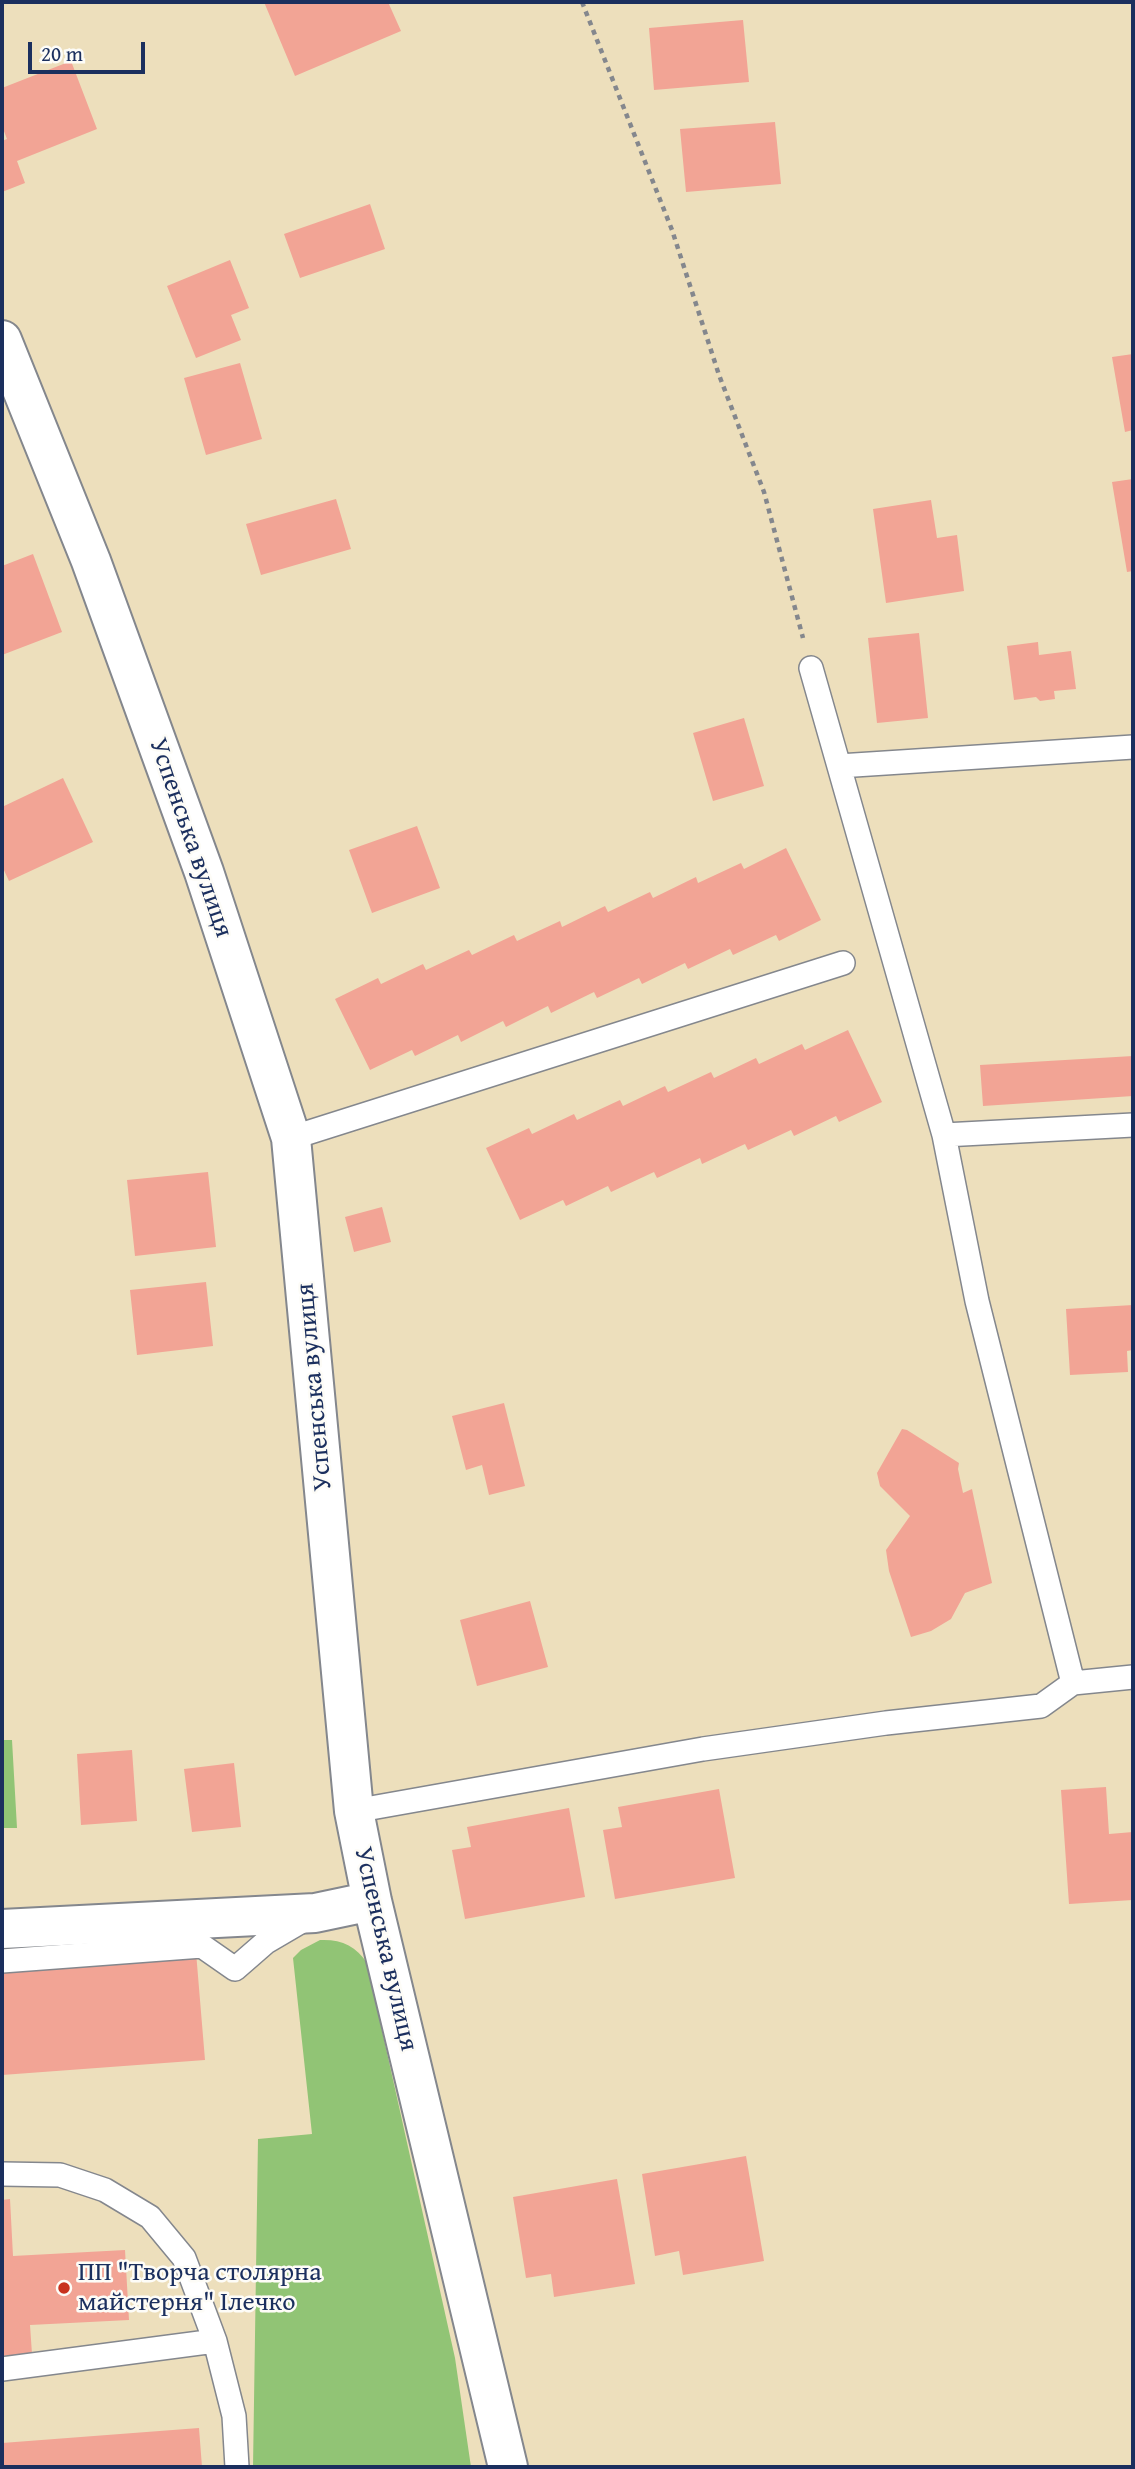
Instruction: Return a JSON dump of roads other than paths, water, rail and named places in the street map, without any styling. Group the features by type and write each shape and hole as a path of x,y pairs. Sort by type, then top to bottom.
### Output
{"street":[{"name":"Успенська вулиця","path":"2,340 90,561 190,833 291,1138 354,1811 372,1901 508,2467"},
{"path":"2,1929 315,1913 372,1901"}],"lane":[{"path":"811,668 944,1135 977,1301 1073,1683"},
{"path":"839,765 1133,747"},
{"path":"291,1138 844,964"},
{"path":"944,1135 1133,1125"},
{"path":"354,1811 703,1749 886,1723 1041,1706 1073,1683 1133,1677"},
{"path":"2,1961 202,1946 234,1969 267,1942 315,1913"},
{"path":"2,2174 60,2175 105,2190 150,2217 184,2259 215,2341 234,2416 237,2467"},
{"path":"2,2369 215,2341"}],"place":[{"name":"ПП \"Творча столярна майстерня\" Ілечко","path":"64,2288"}]}
